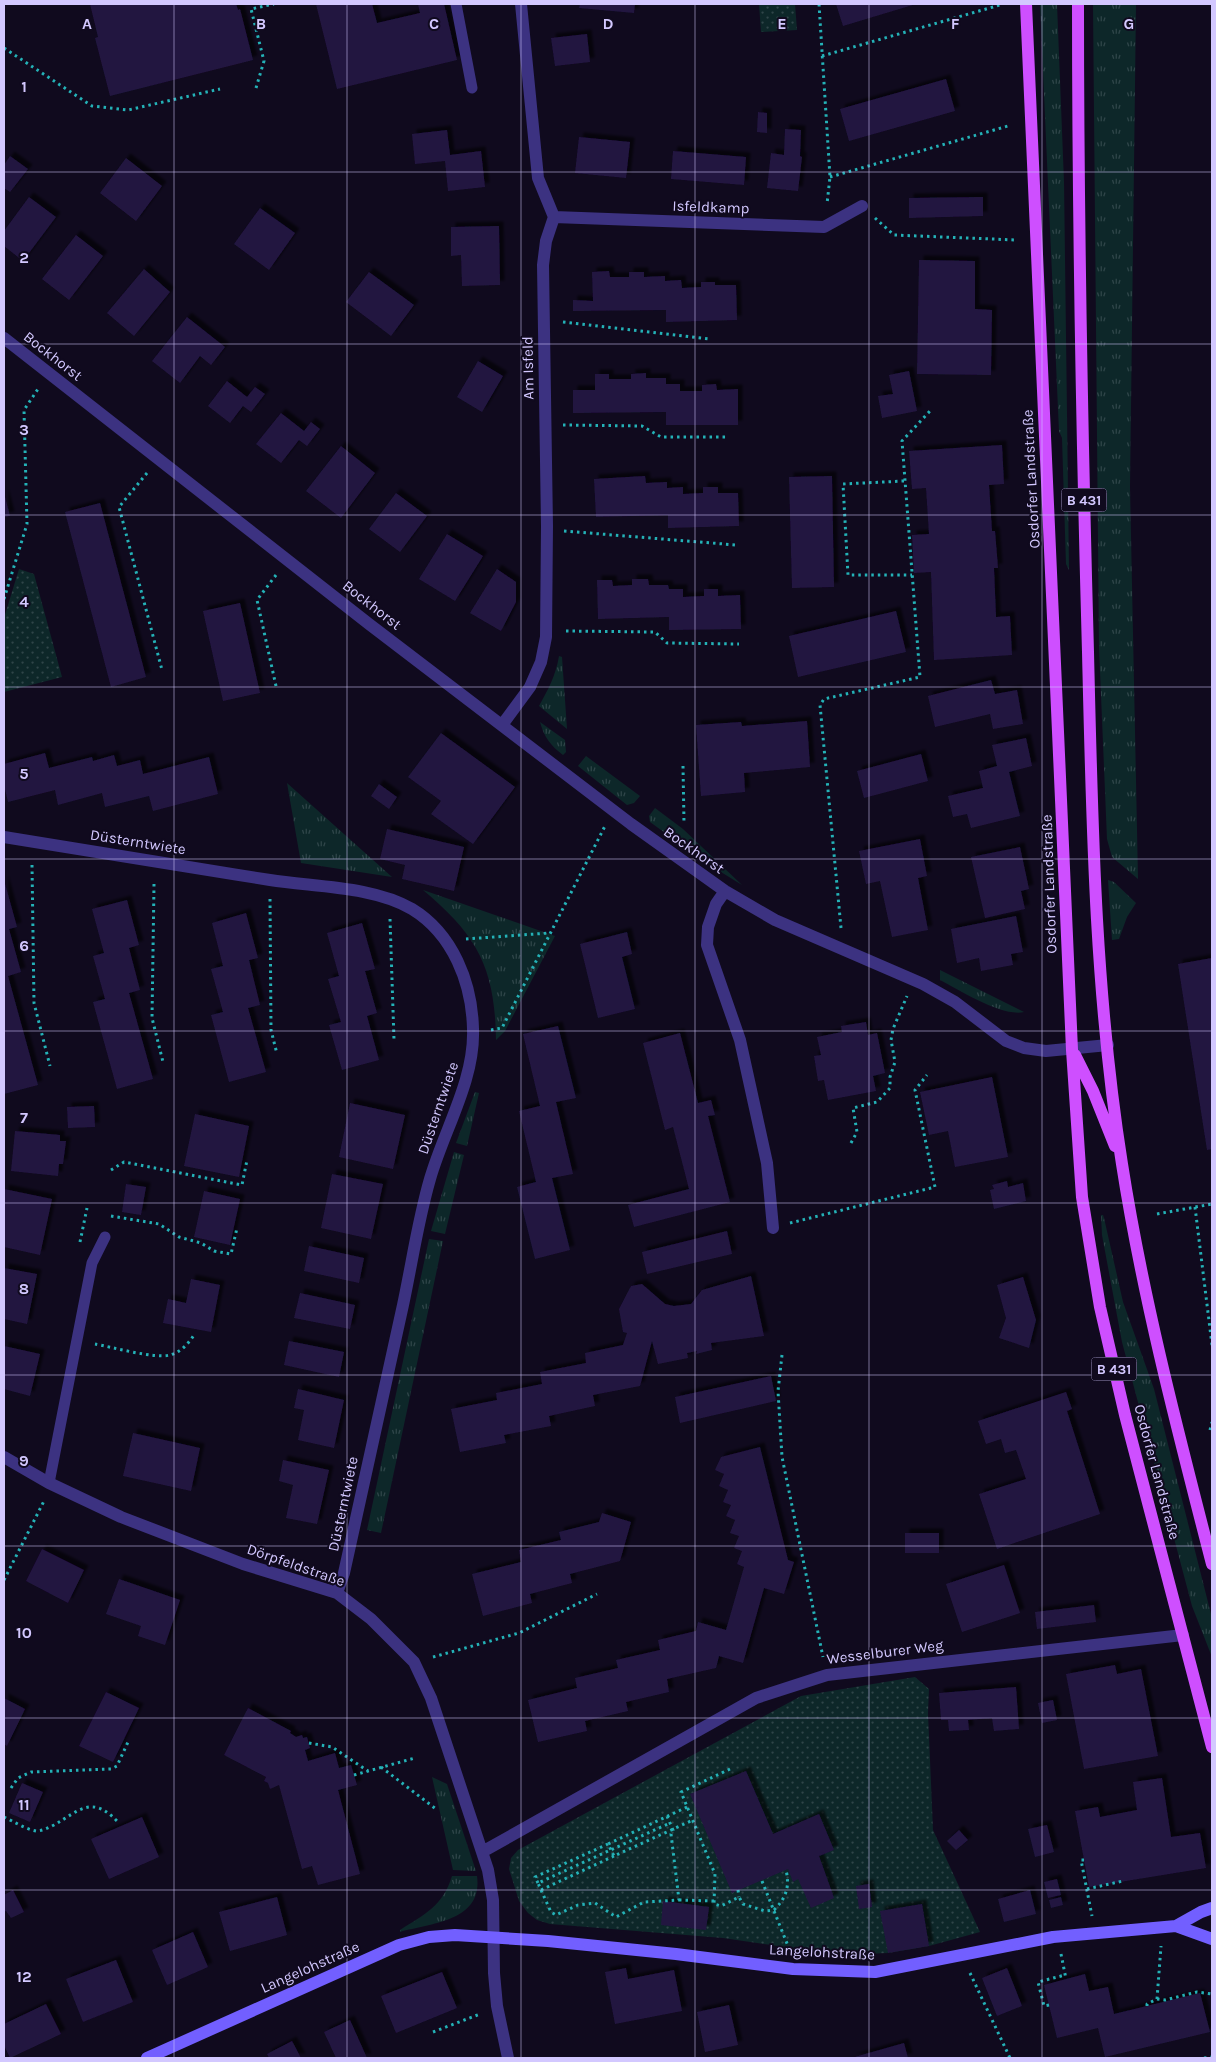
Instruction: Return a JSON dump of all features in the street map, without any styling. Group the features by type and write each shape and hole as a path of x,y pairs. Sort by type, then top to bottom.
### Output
{"main road":[{"name":"Osdorfer Landstraße","path":"1026,4 1072,1050 1082,1197 1098,1297 1125,1415 1212,1747"},
{"name":"Osdorfer Landstraße","path":"1078,4 1081,409 1093,837 1108,1045 1122,1162 1150,1308 1176,1422 1212,1564"},
{"path":"1072,1050 1093,1091 1122,1162"}],"street":[{"path":"522,4 538,178 554,217"},
{"path":"824,227 862,206"},
{"name":"Isfeldkamp","path":"554,217 824,227"},
{"name":"Am Isfeld","path":"502,725 530,687 541,662 546,637 547,526 544,265 546,241 554,217"},
{"name":"Bockhorst","path":"4,338 630,824 725,891 775,920 923,984 955,1002 1006,1041 1024,1048 1046,1051 1072,1050 1108,1045"},
{"name":"Düsterntwiete","path":"4,837 270,880 366,893 391,900 412,910 430,923 456,958 467,983 472,1007 474,1031 472,1060 430,1179 346,1564 337,1593"},
{"name":"Bockhorst","path":"725,891 716,904 708,927 707,945 740,1040 767,1163 773,1228"},
{"name":"Dörpfeldstraße","path":"4,1457 49,1483 121,1517 243,1564 337,1593 371,1619 414,1662 432,1698 488,1870 493,1900 494,1938"},
{"name":"Wesselburer Weg","path":"482,1852 756,1698 827,1675 1184,1635"},
{"name":"Langelohstraße","path":"147,2058 399,1945 429,1937 455,1936 548,1941 676,1954 793,1969 875,1972 1057,1936 1176,1926 1212,1908"},
{"name":"Langelohstraße","path":"1176,1926 1212,1938"},
{"path":"494,1938 497,2006 508,2058"}],"lane":[{"path":"456,4 472,88"},
{"path":"49,1483 92,1263 105,1237"}],"path":[{"path":"256,88 264,61 251,10 274,4"},
{"path":"819,4 830,177 824,227"},
{"path":"822,56 1000,4"},
{"path":"4,48 92,106 128,110 220,89"},
{"path":"830,177 1008,126"},
{"path":"862,206 894,235 1016,240"},
{"path":"562,322 709,339"},
{"path":"4,599 27,524 24,410 40,387"},
{"path":"842,932 820,705 824,699 920,676 902,441 930,411"},
{"path":"563,425 642,426 660,437 729,437"},
{"path":"149,470 119,507 162,670"},
{"path":"904,481 843,484 848,575 912,575"},
{"path":"564,531 736,545"},
{"path":"276,686 256,600 280,571"},
{"path":"566,631 655,632 666,642 739,644"},
{"path":"683,766 684,823"},
{"path":"491,1030 502,1028 606,823"},
{"path":"32,865 34,1003 50,1066"},
{"path":"154,884 152,1018 163,1062"},
{"path":"270,894 271,1030 277,1054"},
{"path":"390,918 394,1040"},
{"path":"466,939 549,933"},
{"path":"851,1143 856,1132 853,1108 877,1102 890,1088 890,1077 896,1062 891,1040 893,1029 908,994"},
{"path":"773,1228 935,1187 915,1090 927,1075"},
{"path":"111,1170 124,1162 242,1185 247,1160"},
{"path":"1157,1214 1212,1204"},
{"path":"1195,1207 1212,1345"},
{"path":"111,1216 159,1224 179,1238 201,1243 214,1251 231,1254 237,1228"},
{"path":"77,1340 161,1356 179,1351 188,1344 194,1335"},
{"path":"782,1355 778,1391 782,1457 827,1675"},
{"path":"1210,1430 1212,1422"},
{"path":"4,1580 44,1501"},
{"path":"432,1657 519,1633 597,1594"},
{"path":"11,1788 18,1778 31,1772 111,1769 117,1766 128,1742"},
{"path":"308,1743 332,1747 368,1771"},
{"path":"354,1775 415,1758"},
{"path":"381,1767 436,1809"},
{"path":"730,1769 681,1792 715,1874 714,1904 721,1906 739,1897"},
{"path":"4,1816 37,1831 46,1829 84,1808 93,1806 108,1811 118,1821"},
{"path":"688,1807 535,1877 551,1912 556,1915 578,1905 595,1903 616,1917 644,1902 714,1901"},
{"path":"667,1816 673,1830 671,1834 679,1900"},
{"path":"541,1890 693,1820"},
{"path":"538,1883 670,1823"},
{"path":"608,1844 614,1856"},
{"path":"1084,1860 1081,1860 1095,1934"},
{"path":"738,1890 743,1904 765,1911 774,1910 786,1896 788,1879 786,1870"},
{"path":"762,1881 789,1947 793,1969"},
{"path":"1087,1889 1124,1881"},
{"path":"1157,1999 1161,1928"},
{"path":"1049,2005 1044,2006 1038,1982 1065,1977 1057,1936"},
{"path":"962,1956 1010,2058"},
{"path":"1147,2006 1147,2004 1157,1999 1165,2000 1197,1992 1212,1994"},
{"path":"433,2032 486,2012"},
{"path":"1204,2058 1212,2056"}],"green space":[{"path":"759,4 795,4 797,30 761,32"},
{"path":"1040,4 1057,4 1064,182 1069,570 1066,564 1062,438 1059,431"},
{"path":"1093,4 1136,4 1130,487 1138,879 1112,857 1107,839 1099,647"},
{"path":"19,569 34,574 62,677 4,692 4,618"},
{"path":"559,656 562,657 567,729 539,706 554,676"},
{"path":"540,722 565,740 566,752 563,755 548,741"},
{"path":"586,756 640,796 634,803 627,805 578,766"},
{"path":"287,783 392,877 301,863"},
{"path":"655,808 683,829 742,885 708,864 650,822 649,816"},
{"path":"1108,880 1114,882 1136,903 1127,917 1119,939 1112,940"},
{"path":"423,890 555,936 505,1031 496,1040 492,993 480,955 457,923"},
{"path":"940,970 1024,1012 1005,1011 970,996 940,980"},
{"path":"475,1092 479,1093 467,1146 456,1143"},
{"path":"454,1152 464,1155 445,1234 431,1231"},
{"path":"1101,1215 1104,1218 1123,1302 1154,1389 1212,1618 1212,1657 1192,1606 1122,1342 1102,1235"},
{"path":"429,1239 443,1241 381,1533 367,1530"},
{"path":"915,1677 929,1689 928,1713 933,1830 980,1932 929,1946 888,1953 864,1954 785,1947 723,1938 550,1924 537,1920 528,1913 519,1901 509,1869 511,1858 518,1850 801,1696"},
{"path":"432,1777 447,1784 476,1871 453,1870"},
{"path":"452,1876 477,1876 477,1891 472,1902 464,1911 453,1918 400,1932 400,1930 425,1914 438,1902 444,1895"}],"building":[{"path":"90,4 236,4 238,10 240,9 253,60 110,96 95,38 98,37"},
{"path":"316,4 372,4 377,23 420,13 418,4 444,4 457,60 337,89"},
{"path":"580,4 635,4 634,13 579,8"},
{"path":"836,4 916,4 843,26"},
{"path":"587,34 590,62 555,66 551,38"},
{"path":"946,79 955,111 849,141 840,109"},
{"path":"758,112 767,113 767,133 757,132"},
{"path":"785,129 801,130 800,156 802,157 798,191 767,188 771,153 784,155"},
{"path":"447,130 450,155 481,151 485,187 448,191 445,161 415,164 412,134"},
{"path":"579,137 630,142 626,178 575,173"},
{"path":"673,151 746,157 744,185 671,179"},
{"path":"10,156 28,169 10,192 4,188 4,165"},
{"path":"126,158 162,186 136,221 100,193"},
{"path":"29,197 56,217 23,261 4,246 4,231"},
{"path":"983,197 983,216 909,218 909,198"},
{"path":"260,208 295,233 269,270 234,244"},
{"path":"499,226 500,285 462,286 461,255 451,256 451,227"},
{"path":"76,235 103,256 69,300 42,279"},
{"path":"919,260 975,261 975,309 992,310 991,375 917,374"},
{"path":"144,269 170,292 134,336 107,313"},
{"path":"609,271 610,277 629,277 629,272 644,272 644,277 665,276 665,281 681,280 682,288 701,287 701,282 715,282 715,285 736,285 737,320 666,322 666,310 573,311 573,300 593,301 592,272"},
{"path":"369,272 414,305 391,336 346,302"},
{"path":"187,317 225,347 211,365 200,356 180,383 152,361"},
{"path":"478,361 503,376 482,412 457,397"},
{"path":"909,371 917,411 882,418 878,396 893,394 889,375"},
{"path":"646,373 646,378 666,378 666,384 680,384 680,391 702,391 702,385 716,384 717,390 738,389 738,425 666,425 666,412 573,413 573,390 595,390 595,374 609,374 609,379 631,379 631,374"},
{"path":"227,381 247,397 255,387 265,394 251,412 243,406 230,423 208,406"},
{"path":"281,413 304,431 311,422 320,429 307,446 299,440 281,463 256,444"},
{"path":"1002,445 1004,484 989,485 992,531 995,531 998,568 994,568 996,617 1010,616 1012,655 934,660 931,572 914,573 912,535 929,534 926,488 912,489 909,451"},
{"path":"341,446 375,473 341,518 306,491"},
{"path":"645,476 646,483 667,482 667,488 683,487 683,494 703,493 703,487 718,487 718,493 738,493 739,526 668,528 668,515 596,517 594,479"},
{"path":"832,476 834,587 792,588 789,477"},
{"path":"4,493 10,516 4,517"},
{"path":"396,493 427,516 400,552 369,529"},
{"path":"100,503 146,677 111,687 65,512"},
{"path":"447,534 483,556 455,601 419,579"},
{"path":"497,569 516,582 516,602 501,631 470,613"},
{"path":"632,579 648,579 649,585 668,585 669,589 683,589 683,597 704,596 704,589 718,589 718,596 740,595 741,629 669,630 669,617 598,619 597,580 612,580 613,586 632,585"},
{"path":"240,603 260,693 223,701 203,611"},
{"path":"896,611 906,652 798,677 789,636"},
{"path":"991,680 995,694 1017,690 1023,724 993,729 990,714 935,727 928,696"},
{"path":"807,721 810,767 744,773 745,792 701,796 696,725 741,722 742,726"},
{"path":"441,733 515,787 473,844 431,814 441,801 408,777"},
{"path":"1026,738 1032,766 1009,772 1020,816 971,828 967,814 953,817 948,796 983,788 979,771 997,766 992,745"},
{"path":"45,753 49,768 92,757 93,761 114,755 117,766 140,760 143,774 209,757 218,794 153,811 149,796 105,807 102,793 58,805 55,790 8,802 4,785 4,764"},
{"path":"921,754 928,781 864,798 857,771"},
{"path":"379,784 397,797 389,809 371,796"},
{"path":"387,829 464,847 454,891 402,879 405,865 380,859"},
{"path":"920,839 927,876 918,878 928,930 892,937 880,881 866,884 859,851"},
{"path":"1020,847 1029,889 1021,891 1025,909 985,918 971,857"},
{"path":"4,880 17,927 9,929 21,972 8,976 38,1085 4,1094"},
{"path":"127,900 139,945 129,948 140,990 129,993 153,1079 117,1089 93,1002 105,999 93,956 104,953 92,909"},
{"path":"246,913 258,958 249,960 260,1005 248,1008 266,1072 229,1082 211,1015 223,1012 211,969 223,966 212,923"},
{"path":"1016,916 1023,952 1011,954 1013,965 981,971 979,958 957,963 951,929"},
{"path":"362,923 375,969 365,971 377,1013 367,1016 379,1060 342,1070 329,1025 341,1022 328,979 339,976 327,933"},
{"path":"627,932 632,954 622,957 635,1009 598,1018 580,944"},
{"path":"1212,958 1212,1149 1207,1150 1178,964"},
{"path":"866,1022 868,1035 877,1033 885,1073 873,1076 876,1091 828,1100 824,1080 818,1081 814,1056 821,1055 817,1037 842,1032 841,1026"},
{"path":"558,1026 576,1098 556,1102 573,1174 552,1178 570,1250 535,1259 517,1187 536,1182 519,1111 540,1106 523,1034"},
{"path":"680,1033 698,1103 711,1100 715,1115 708,1116 730,1202 634,1227 628,1205 689,1189 673,1127 665,1130 643,1043"},
{"path":"992,1077 1008,1157 955,1167 948,1131 929,1135 920,1092"},
{"path":"350,1103 405,1115 393,1169 339,1157"},
{"path":"94,1106 95,1127 68,1128 67,1107"},
{"path":"195,1114 249,1126 239,1177 184,1166"},
{"path":"15,1131 60,1135 60,1141 66,1141 63,1164 59,1164 58,1176 11,1171"},
{"path":"332,1174 383,1184 371,1239 321,1228"},
{"path":"1007,1181 1008,1187 1023,1183 1026,1201 994,1209 990,1190 994,1189 992,1185"},
{"path":"126,1184 146,1187 141,1215 122,1212"},
{"path":"4,1189 52,1199 40,1255 4,1247"},
{"path":"204,1191 240,1199 230,1245 194,1237"},
{"path":"727,1231 732,1254 647,1274 642,1252"},
{"path":"309,1246 364,1258 359,1283 304,1271"},
{"path":"4,1268 37,1274 27,1324 4,1319"},
{"path":"751,1276 764,1336 711,1343 712,1350 696,1354 697,1351 687,1353 688,1358 658,1364 652,1341 640,1386 593,1395 595,1406 549,1416 551,1426 504,1435 506,1443 460,1452 451,1409 497,1400 496,1393 542,1384 540,1372 586,1363 585,1353 623,1345 627,1333 623,1332 619,1309 631,1286 642,1284 665,1304 674,1306 691,1304 702,1290"},
{"path":"1023,1277 1036,1320 1029,1348 999,1338 1006,1318 997,1285"},
{"path":"191,1279 220,1285 211,1332 163,1323 168,1299 186,1303"},
{"path":"300,1293 355,1305 350,1329 294,1318"},
{"path":"289,1341 344,1352 339,1377 284,1365"},
{"path":"4,1346 40,1354 30,1396 4,1389"},
{"path":"771,1376 776,1401 680,1423 675,1397"},
{"path":"298,1389 344,1400 334,1448 298,1440 304,1410 294,1408"},
{"path":"1066,1392 1072,1409 1067,1411 1100,1514 997,1549 979,1494 1026,1479 1016,1450 1005,1453 1001,1439 986,1444 978,1421"},
{"path":"133,1433 200,1448 191,1491 123,1476"},
{"path":"760,1447 788,1560 794,1562 784,1594 764,1588 743,1663 719,1656 716,1668 667,1679 669,1692 626,1702 628,1711 585,1721 587,1731 538,1742 528,1700 577,1688 575,1678 618,1668 616,1660 660,1650 658,1640 696,1631 698,1622 726,1630 744,1567 737,1564 742,1551 734,1548 739,1536 730,1533 735,1520 726,1516 731,1505 723,1502 728,1490 719,1486 724,1474 715,1470 721,1457"},
{"path":"283,1460 329,1470 317,1524 286,1518 293,1485 279,1481"},
{"path":"602,1513 631,1522 620,1561 570,1574 572,1583 530,1594 532,1603 483,1616 472,1574 521,1562 519,1550 561,1540 559,1532 599,1522"},
{"path":"905,1533 939,1533 939,1553 905,1553"},
{"path":"42,1549 84,1570 68,1603 26,1581"},
{"path":"1004,1565 1020,1613 962,1632 946,1584"},
{"path":"119,1579 180,1600 165,1645 138,1636 141,1626 106,1614"},
{"path":"1094,1605 1096,1622 1037,1629 1035,1612"},
{"path":"1115,1665 1117,1674 1141,1669 1158,1756 1084,1769 1066,1674"},
{"path":"1016,1687 1019,1729 994,1731 992,1718 968,1720 969,1730 949,1731 948,1720 941,1720 939,1693"},
{"path":"106,1692 139,1708 113,1762 79,1746"},
{"path":"4,1698 25,1709 7,1746 4,1744"},
{"path":"1053,1700 1057,1720 1042,1723 1038,1703"},
{"path":"248,1708 291,1731 290,1733 296,1737 302,1735 303,1738 307,1737 310,1748 305,1750 308,1761 335,1753 339,1768 351,1765 357,1785 338,1790 360,1874 318,1885 312,1866 302,1869 279,1785 270,1789 268,1783 264,1781 266,1777 224,1755"},
{"path":"746,1771 773,1834 819,1814 834,1850 819,1856 834,1898 811,1908 798,1879 793,1882 788,1869 732,1893 690,1794"},
{"path":"1162,1778 1171,1837 1200,1833 1206,1868 1089,1887 1075,1811 1098,1807 1100,1817 1137,1810 1133,1782"},
{"path":"22,1783 43,1792 30,1822 9,1813"},
{"path":"142,1817 159,1857 109,1879 91,1839"},
{"path":"1047,1825 1054,1852 1035,1857 1028,1829"},
{"path":"959,1830 968,1840 956,1850 947,1841"},
{"path":"1057,1879 1061,1895 1048,1898 1044,1882"},
{"path":"869,1884 872,1907 859,1909 856,1886"},
{"path":"13,1890 24,1912 11,1918 6,1911 4,1912 4,1895"},
{"path":"1030,1890 1036,1914 1004,1922 998,1899"},
{"path":"277,1897 287,1935 230,1951 219,1912"},
{"path":"1061,1897 1063,1905 1051,1908 1049,1900"},
{"path":"663,1901 709,1907 706,1930 661,1925"},
{"path":"922,1904 929,1946 888,1953 880,1911"},
{"path":"193,1932 208,1967 167,1985 152,1950"},
{"path":"116,1960 133,2002 83,2022 66,1979"},
{"path":"626,1968 628,1979 674,1970 682,2011 615,2024 605,1972"},
{"path":"1007,1968 1022,2006 997,2016 982,1978"},
{"path":"442,1972 457,2008 396,2033 381,1996"},
{"path":"1085,1974 1089,1991 1108,1987 1114,2014 1200,1993 1210,2032 1105,2057 1098,2028 1057,2038 1044,1985"},
{"path":"46,2004 61,2034 10,2058 4,2045 4,2024"},
{"path":"729,2005 738,2045 705,2052 697,2012"},
{"path":"350,2020 367,2058 336,2058 324,2032"},
{"path":"292,2041 301,2058 269,2058 267,2054"},
{"path":"904,2043 908,2058 851,2058"}]}
